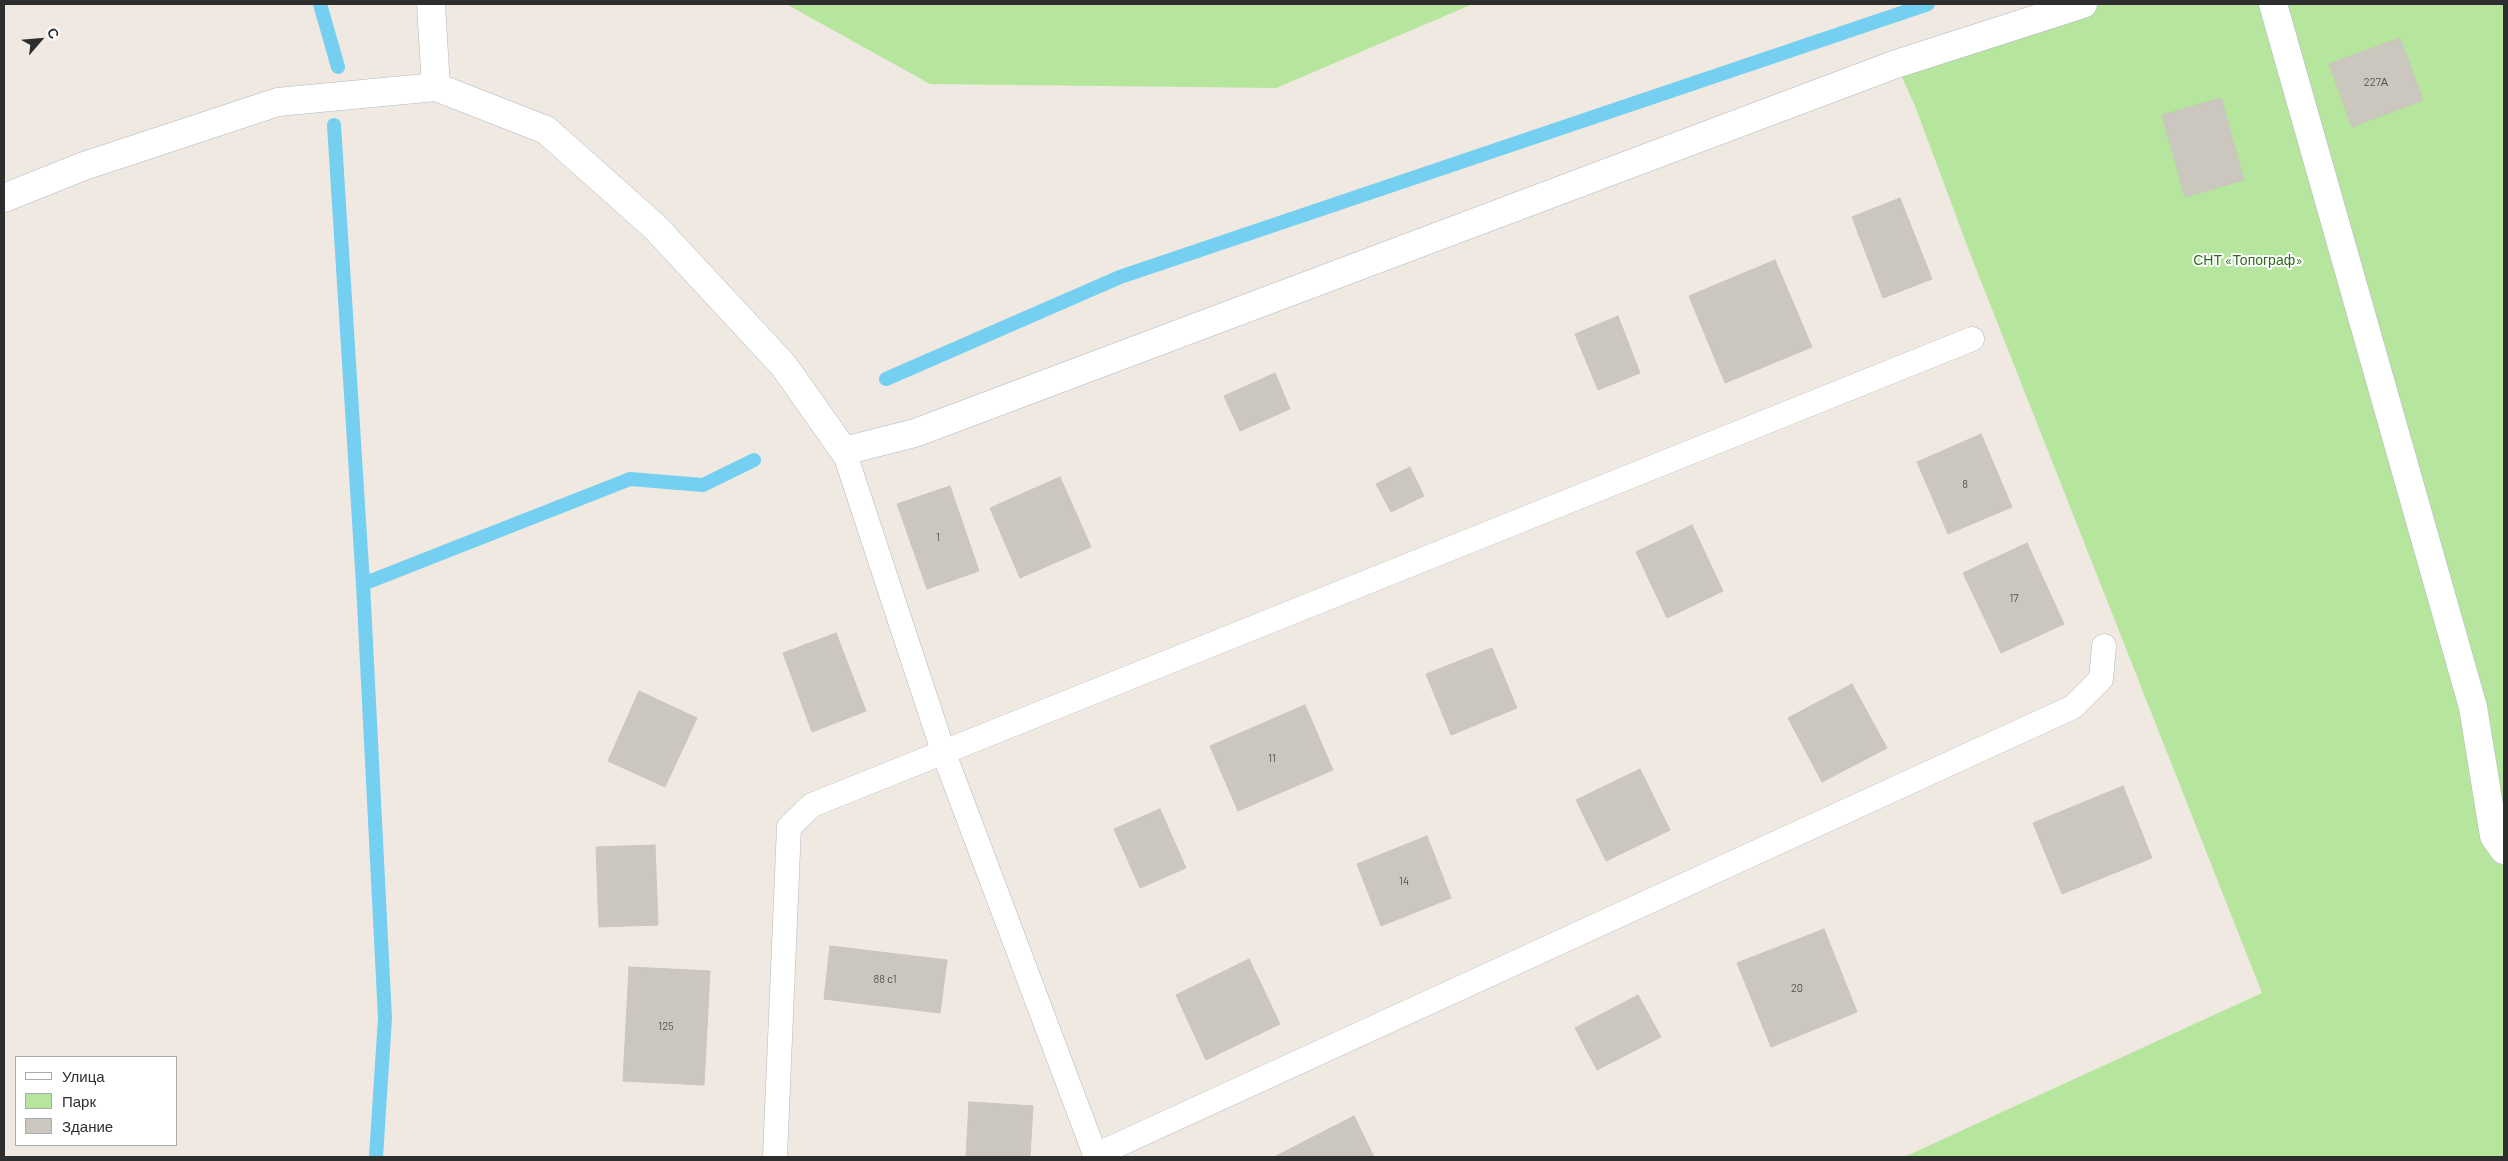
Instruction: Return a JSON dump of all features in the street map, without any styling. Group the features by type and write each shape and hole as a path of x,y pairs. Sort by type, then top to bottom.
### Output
{"street":[{"path":"431,4 436,86"},
{"path":"4,198 84,166 278,102 436,86 546,130 655,227 784,366 844,451 915,433 1896,64 2082,4"},
{"path":"2273,4 2473,707 2494,836 2504,850"}],"lane":[{"path":"775,1157 789,827 812,805 1972,338"},
{"path":"844,451 943,751 1096,1156 2073,707 2101,679 2104,646"}],"green space":[{"path":"786,4 1473,4 1276,88 930,84"},
{"name":"СНТ «Топограф»","path":"2083,4 2504,4 2504,1157 1904,1157 2262,993 1971,256 1915,106 1896,64"}],"building":[{"path":"2400,38 2423,100 2352,127 2329,64"},
{"path":"2221,98 2244,180 2185,197 2162,115"},
{"path":"1900,198 1932,279 1883,298 1852,217"},
{"path":"1775,260 1812,347 1725,383 1689,296"},
{"path":"1618,316 1640,373 1598,390 1575,334"},
{"path":"1275,373 1290,409 1240,431 1224,396"},
{"path":"1981,434 2012,507 1948,534 1917,462"},
{"path":"1410,467 1424,496 1391,512 1376,484"},
{"path":"1060,477 1091,547 1020,578 990,508"},
{"path":"950,486 979,571 927,589 897,504"},
{"path":"1692,525 1723,591 1667,618 1636,552"},
{"path":"2027,543 2064,624 2001,653 1963,573"},
{"path":"836,633 866,711 812,732 783,653"},
{"path":"1492,648 1517,708 1451,735 1426,674"},
{"path":"1852,684 1887,748 1822,782 1788,718"},
{"path":"639,691 697,718 665,787 608,761"},
{"path":"1305,705 1333,770 1238,811 1210,746"},
{"path":"1640,769 1670,830 1606,861 1576,800"},
{"path":"2123,786 2152,858 2062,894 2033,823"},
{"path":"1160,809 1186,868 1140,888 1114,829"},
{"path":"1427,836 1451,898 1381,926 1357,864"},
{"path":"655,845 658,925 599,927 596,847"},
{"path":"1824,929 1857,1012 1771,1047 1737,963"},
{"path":"830,946 947,960 940,1013 824,999"},
{"path":"1249,959 1280,1024 1206,1060 1176,995"},
{"path":"629,967 710,971 704,1085 623,1081"},
{"path":"1638,995 1661,1037 1597,1070 1575,1028"},
{"path":"969,1102 1033,1106 1030,1157 966,1157"},
{"path":"1354,1116 1374,1157 1274,1157"}],"waterway":[{"path":"320,4 338,67"},
{"path":"886,379 1120,277 1928,4"},
{"path":"334,125 363,584"},
{"path":"376,1157 385,1018 363,584 630,479 703,485 754,460"}]}
